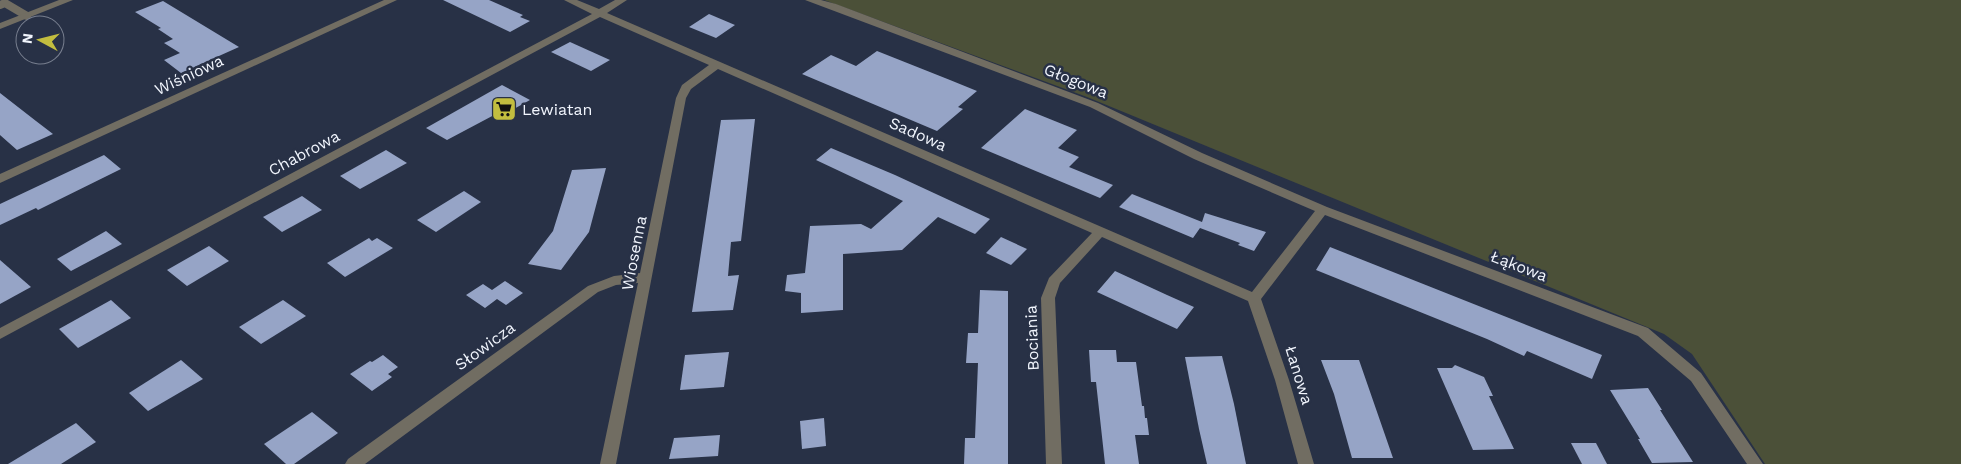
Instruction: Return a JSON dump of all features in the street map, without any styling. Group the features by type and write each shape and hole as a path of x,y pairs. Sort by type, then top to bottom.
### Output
{"street":[{"path":"30,15 68,0"},
{"name":"Wiśniowa","path":"0,179 392,0"},
{"name":"Sadowa","path":"569,0 1254,298"},
{"name":"Chabrowa","path":"0,334 622,0"},
{"name":"Głogowa","path":"810,0 833,6 920,38 1094,105 1198,156 1323,210"},
{"path":"0,26 15,20"},
{"name":"Wiosenna","path":"608,464 681,98 686,87 717,64"},
{"path":"1254,298 1323,210"},
{"name":"Łąkowa","path":"1323,210 1643,332 1696,377 1756,464"},
{"name":"Bociania","path":"1054,464 1048,298 1054,281 1101,231"},
{"name":"Słowicza","path":"353,464 593,289 614,281 646,277"},
{"name":"Łanowa","path":"1254,298 1291,408 1306,464"}],"lane":[{"path":"0,5 5,3 25,15"}],"green space":[{"path":"824,0 1961,0 1961,464 1765,464 1692,354 1664,334 1087,97"}],"building":[{"path":"443,0 489,0 523,15 520,17 530,21 510,32"},
{"path":"163,1 239,47 181,73 164,60 180,53 164,43 173,39 158,29 161,28 135,12"},
{"path":"709,14 735,25 716,38 689,27"},
{"path":"570,42 610,60 591,71 551,52"},
{"path":"877,51 977,91 958,107 963,109 937,131 802,74 831,55 856,66"},
{"path":"502,85 530,100 501,116 496,114 447,140 426,128"},
{"path":"0,93 53,134 17,150 0,135"},
{"path":"1025,109 1077,130 1058,148 1079,157 1069,167 1113,185 1100,198 981,148"},
{"path":"755,119 741,241 731,242 728,276 739,275 733,310 692,312 721,120"},
{"path":"831,148 990,219 975,234 938,217 902,250 843,254 843,310 801,313 801,293 785,291 787,275 805,273 810,226 861,224 871,229 903,201 816,160"},
{"path":"386,150 407,163 360,189 340,176"},
{"path":"104,155 121,169 38,210 36,208 0,225 0,204"},
{"path":"606,168 589,232 561,270 528,264 553,231 572,170"},
{"path":"464,191 481,202 436,232 417,220"},
{"path":"1132,194 1202,222 1205,213 1266,232 1254,251 1238,245 1240,243 1200,228 1193,238 1119,207"},
{"path":"302,196 322,210 282,232 263,217"},
{"path":"106,231 122,244 71,271 57,259"},
{"path":"1001,237 1027,249 1011,265 986,253"},
{"path":"369,238 372,241 377,238 393,248 345,277 327,263"},
{"path":"209,246 229,261 187,286 167,270"},
{"path":"1330,247 1602,355 1592,379 1527,351 1524,356 1487,339 1316,270"},
{"path":"0,260 31,287 0,304"},
{"path":"1115,271 1194,307 1177,329 1097,292"},
{"path":"505,281 523,293 506,305 497,299 485,308 466,295 483,284 492,290"},
{"path":"980,290 1008,291 1008,464 964,464 965,438 975,438 978,363 966,363 968,333 978,333"},
{"path":"111,300 131,318 78,348 59,329"},
{"path":"283,300 306,316 261,344 239,327"},
{"path":"1089,350 1116,350 1117,362 1136,362 1142,406 1144,406 1145,418 1147,418 1149,435 1135,435 1139,464 1105,464 1096,382 1091,382"},
{"path":"729,352 724,387 680,390 685,355"},
{"path":"383,355 398,367 388,374 392,377 372,391 350,374 370,361 372,362"},
{"path":"1222,356 1246,464 1207,464 1199,429 1185,357"},
{"path":"181,360 203,379 148,411 129,393"},
{"path":"1321,360 1359,360 1393,458 1352,458 1334,394"},
{"path":"1455,365 1484,377 1493,396 1489,396 1514,449 1473,450 1437,368 1452,368"},
{"path":"1648,388 1693,462 1652,463 1638,439 1640,439 1610,390"},
{"path":"312,412 338,433 294,464 286,464 264,444"},
{"path":"824,418 826,446 802,449 800,421"},
{"path":"76,423 96,442 61,464 8,464"},
{"path":"720,435 718,456 669,459 674,438"},
{"path":"1571,443 1596,443 1607,464 1582,464"}],"place":[{"name":"Lewiatan","path":"504,109"}]}
